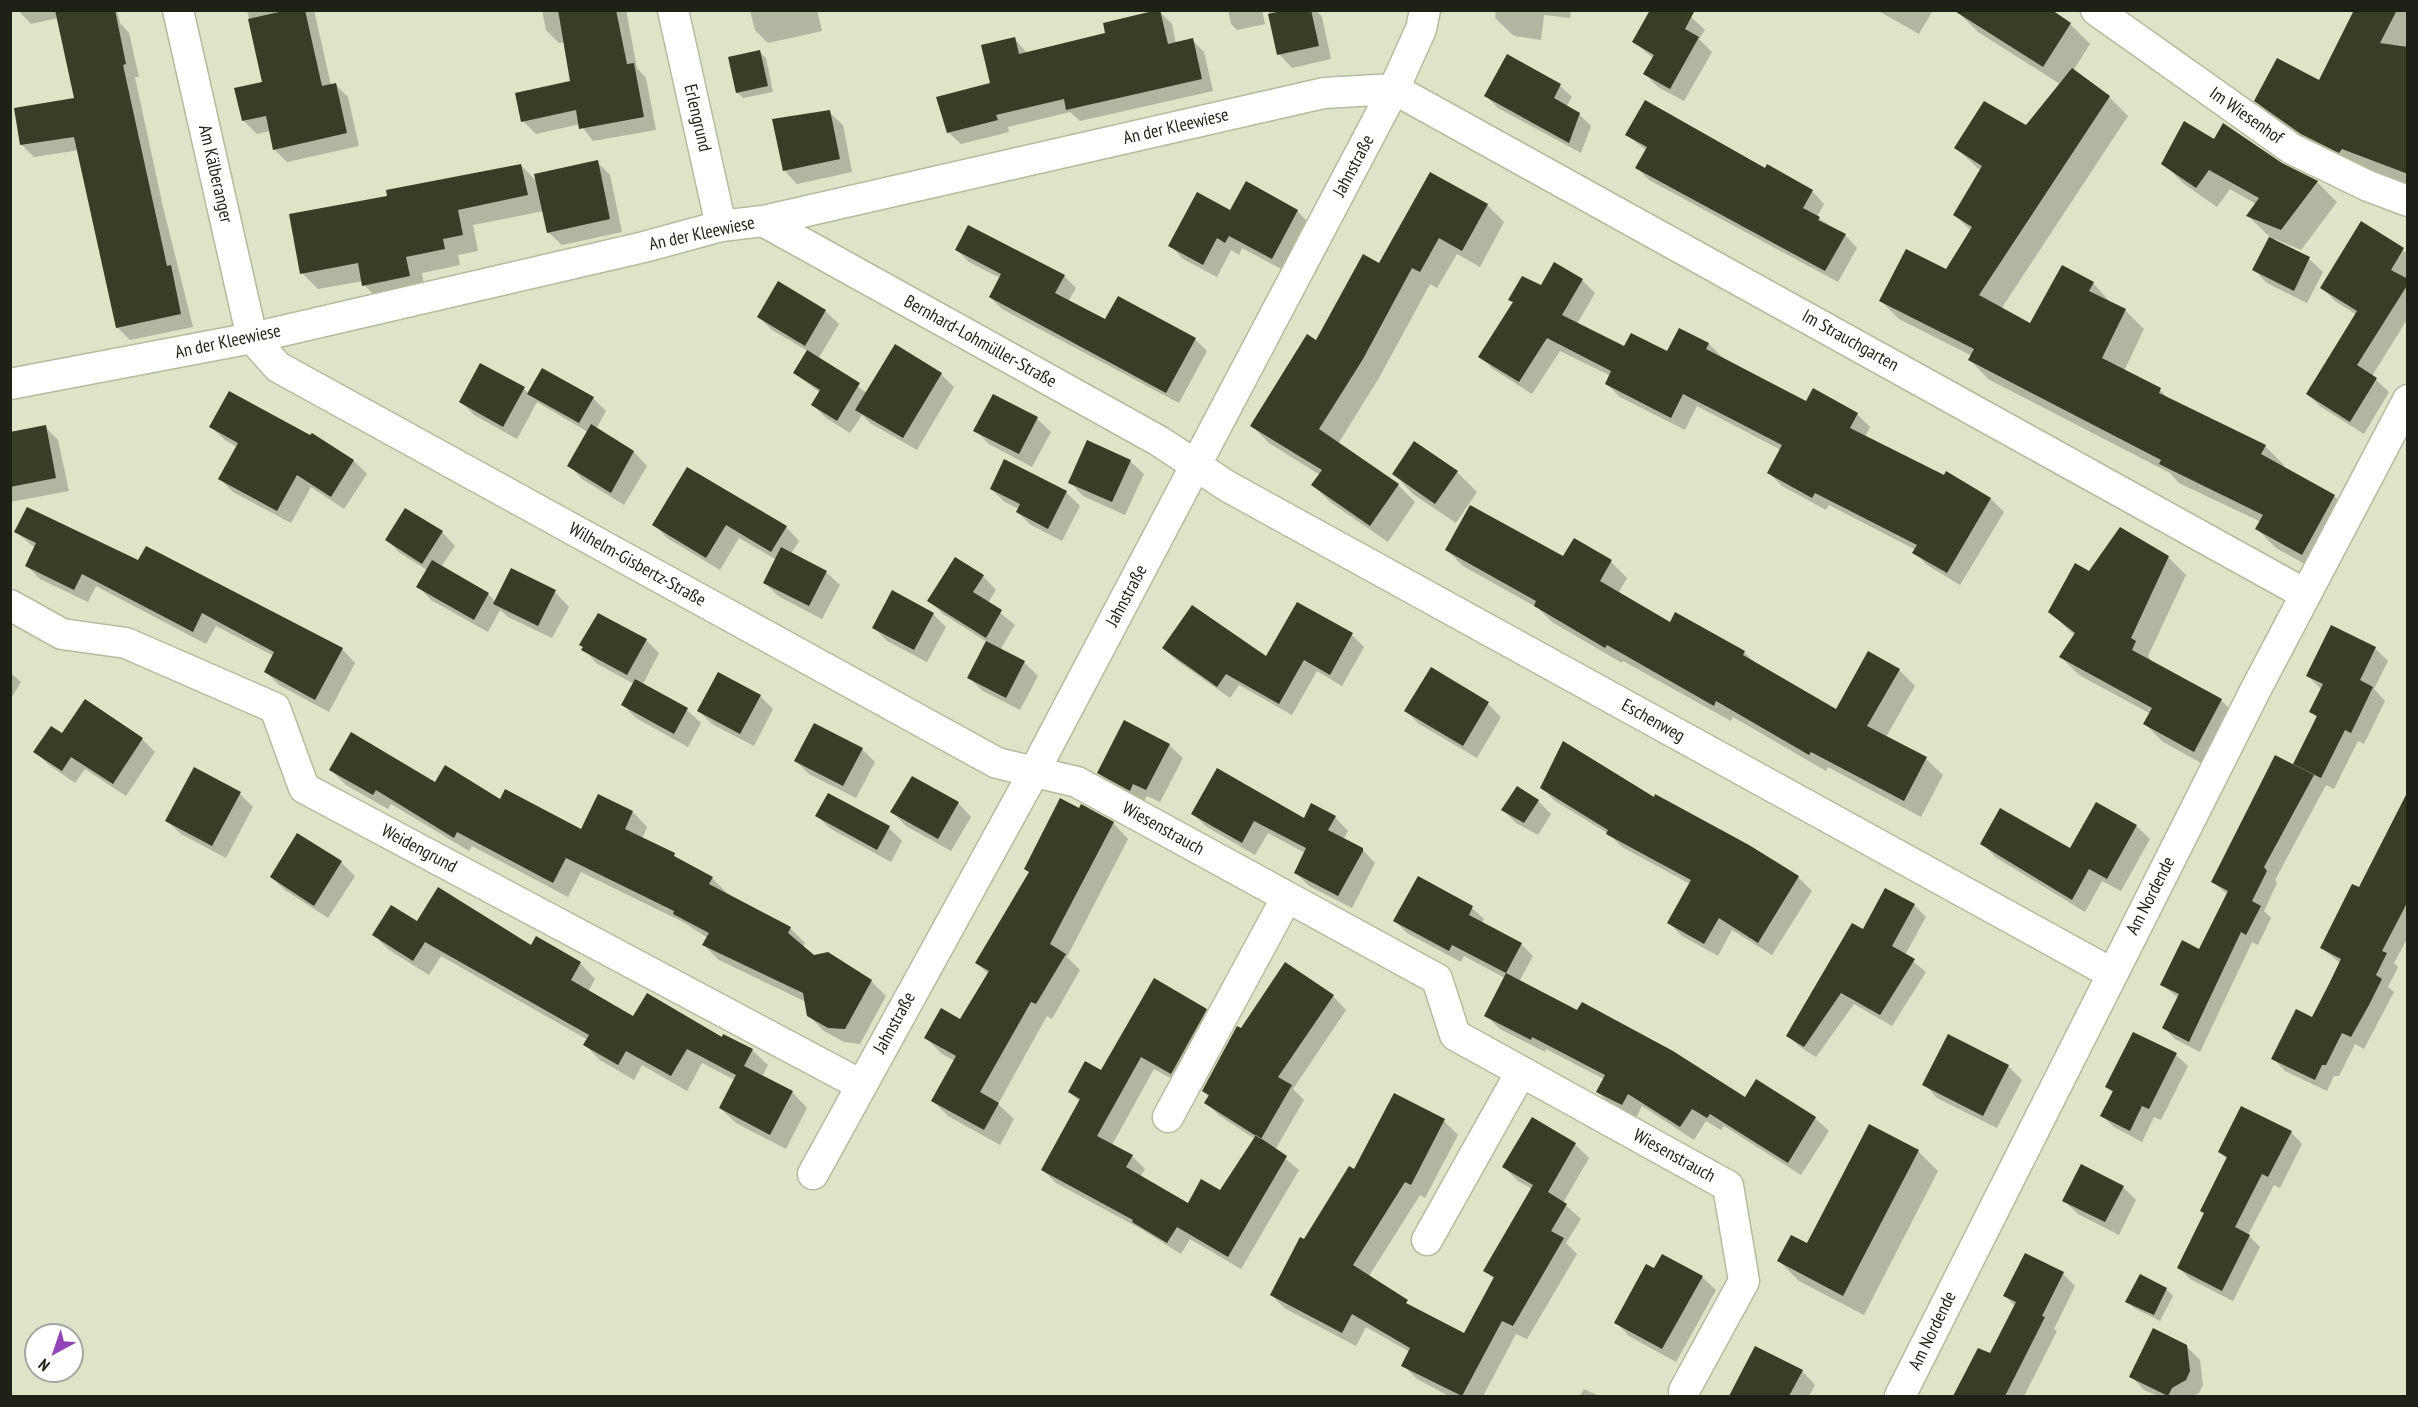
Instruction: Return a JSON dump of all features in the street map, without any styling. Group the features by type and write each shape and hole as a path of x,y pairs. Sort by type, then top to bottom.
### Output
{"street":[{"name":"Am Kälberanger","path":"178,10 252,338"},
{"name":"Erlengrund","path":"673,10 721,226"},
{"name":"Jahnstraße","path":"813,1174 1034,772 1196,466 1394,89 1421,29 1425,10"},
{"name":"Im Wiesenhof","path":"2096,10 2292,148 2368,186 2408,201"},
{"name":"An der Kleewiese","path":"10,384 252,338 644,247 721,226 763,221 1324,93 1394,89"},
{"name":"Im Strauchgarten","path":"1394,89 2305,594"},
{"name":"Bernhard-Lohmüller-Straße","path":"763,221 1159,441 1196,466"},
{"name":"Wilhelm-Gisbertz-Straße","path":"252,338 278,367 997,763 1034,772"},
{"name":"Am Nordende","path":"1900,1396 2111,973 2305,594 2408,399"},
{"name":"Eschenweg","path":"1196,466 1227,486 2111,973"},
{"name":"Weidengrund","path":"10,605 62,634 126,644 275,708 304,788 861,1085"},
{"name":"Wiesenstrauch","path":"1034,772 1077,782 1437,979 1455,1035 1728,1186 1744,1281 1684,1391"},
{"path":"1168,1117 1287,897"},
{"path":"1427,1240 1521,1072"}],"building":[{"path":"55,10 115,10 126,64 123,65 167,266 171,265 181,314 116,328 74,137 20,145 14,108 74,98"},
{"path":"288,10 305,10 322,86 336,83 347,133 273,150 266,116 242,121 234,88 262,82 248,19"},
{"path":"558,10 616,10 627,64 634,63 644,117 579,129 576,110 521,122 515,93 570,81"},
{"path":"1160,10 1168,44 1193,38 1202,79 1066,110 1064,99 996,115 998,120 947,133 936,97 990,83 981,45 1015,37 1019,54 1105,33 1103,23"},
{"path":"1286,10 1311,10 1319,46 1277,55 1268,14"},
{"path":"1650,10 1695,10 1685,29 1699,37 1670,89 1643,74 1654,55 1632,42"},
{"path":"1953,10 2052,10 2071,23 2043,67"},
{"path":"2354,10 2397,10 2380,43 2408,47 2408,174 2342,149 2339,153 2301,134 2254,101 2277,58 2319,80"},
{"path":"760,50 768,86 736,93 728,57"},
{"path":"1507,54 1561,84 1554,98 1580,113 1569,143 1484,96"},
{"path":"2072,68 2110,96 1979,295 2030,323 2062,265 2094,282 2089,291 2126,309 2102,358 2161,388 2159,393 2266,445 2261,454 2335,495 2302,555 2255,529 2263,515 2159,464 2161,460 1968,360 1974,349 1879,301 1906,249 1946,269 1972,227 1953,215 1982,166 1954,148 1984,101 2026,125"},
{"path":"1645,100 1765,168 1767,164 1813,190 1803,208 1820,217 1818,220 1846,234 1825,271 1635,168 1647,147 1625,135"},
{"path":"830,110 840,159 783,171 772,119"},
{"path":"2184,121 2214,139 2223,123 2282,163 2318,181 2281,230 2246,216 2259,198 2209,170 2196,188 2161,164"},
{"path":"598,160 610,219 547,233 534,174"},
{"path":"521,164 528,195 458,210 463,235 443,239 445,249 406,257 410,276 362,286 358,263 300,274 289,214 387,196 386,190"},
{"path":"1430,172 1488,204 1462,251 1439,238 1420,272 1412,268 1363,359 1319,429 1399,484 1370,526 1311,485 1322,470 1250,426 1307,334 1316,340 1363,254 1379,263"},
{"path":"1246,181 1298,210 1272,259 1229,236 1225,243 1217,238 1203,265 1168,246 1197,192 1230,210"},
{"path":"2361,221 2404,248 2391,270 2408,279 2408,284 2357,365 2377,378 2350,422 2306,394 2357,311 2320,288"},
{"path":"968,225 1065,275 1055,293 1105,319 1118,296 1196,338 1166,393 989,297 1001,274 955,250"},
{"path":"2269,237 2310,257 2294,291 2252,270"},
{"path":"1554,262 1583,279 1562,315 1624,346 1631,333 1667,351 1679,328 1709,343 1706,349 1806,401 1813,388 1858,413 1850,428 1944,475 1946,471 1991,498 1947,573 1912,553 1917,545 1815,493 1812,498 1767,473 1782,445 1683,394 1671,418 1605,384 1611,371 1547,338 1519,382 1478,357 1513,302 1508,300 1522,276 1541,285"},
{"path":"778,281 826,310 805,346 757,317"},
{"path":"895,344 942,373 903,438 855,410"},
{"path":"807,350 860,383 837,421 811,405 820,390 793,373"},
{"path":"480,363 525,387 503,427 459,402"},
{"path":"542,368 594,397 579,423 527,394"},
{"path":"229,391 310,435 312,433 354,460 331,497 297,475 277,511 218,479 238,443 209,427"},
{"path":"993,394 1038,417 1019,454 973,431"},
{"path":"591,424 634,451 611,493 567,466"},
{"path":"46,425 56,478 10,487 10,432"},
{"path":"1087,440 1131,460 1112,502 1068,483"},
{"path":"1414,441 1458,471 1435,504 1392,474"},
{"path":"1004,459 1067,491 1048,529 1016,512 1020,504 990,489"},
{"path":"687,467 787,526 771,552 726,525 706,558 652,525"},
{"path":"1470,505 1563,556 1574,538 1612,560 1600,581 1670,622 1675,612 1745,651 1743,655 1836,709 1868,651 1900,669 1867,726 1927,757 1904,801 1811,752 1809,755 1716,701 1714,706 1607,645 1605,648 1534,606 1536,601 1445,550"},
{"path":"27,507 138,560 146,546 343,648 315,700 264,672 274,652 202,613 193,632 82,574 74,590 25,566 36,543 14,532"},
{"path":"405,508 443,531 422,564 385,540"},
{"path":"2120,527 2169,556 2131,638 2136,641 2132,650 2222,699 2194,752 2143,724 2152,708 2059,657 2075,633 2048,612 2075,563 2089,571"},
{"path":"781,547 827,571 809,606 763,583"},
{"path":"955,557 984,575 973,592 1002,610 986,638 927,601"},
{"path":"432,560 489,593 474,620 416,587"},
{"path":"511,568 556,590 538,626 493,604"},
{"path":"892,590 934,613 914,650 872,628"},
{"path":"1297,602 1353,633 1330,675 1304,660 1279,704 1226,674 1217,687 1162,648 1192,605 1266,656"},
{"path":"598,613 647,639 627,675 581,650 583,647 579,645"},
{"path":"2331,625 2376,647 2360,680 2373,687 2351,733 2345,730 2321,778 2293,764 2317,716 2309,712 2323,684 2306,676"},
{"path":"986,641 1025,661 1006,698 967,678"},
{"path":"1431,667 1489,702 1463,746 1404,711"},
{"path":"718,672 761,695 740,734 697,711"},
{"path":"635,679 688,708 674,734 621,705"},
{"path":"85,699 143,738 113,784 71,757 62,771 33,752 51,726 62,733"},
{"path":"1124,720 1170,744 1146,790 1133,784 1130,791 1097,773"},
{"path":"814,723 863,748 843,786 794,761"},
{"path":"351,732 435,782 445,765 500,799 505,789 581,829 598,794 633,811 625,829 675,853 674,856 713,877 709,884 791,927 788,933 814,955 828,952 872,980 845,1029 828,1028 807,1016 803,993 702,945 709,933 673,914 674,911 566,858 553,883 457,832 454,838 376,790 373,795 329,770"},
{"path":"1563,741 1654,797 1655,794 1749,845 1799,876 1758,943 1719,918 1704,944 1667,923 1691,880 1606,834 1608,830 1540,788"},
{"path":"2275,755 2314,775 2264,867 2267,871 2252,901 2261,906 2246,935 2241,932 2189,1042 2162,1028 2179,994 2160,985 2182,940 2199,949 2228,891 2211,882"},
{"path":"194,767 241,792 212,846 165,821"},
{"path":"1217,768 1304,818 1311,803 1336,816 1328,830 1363,848 1338,896 1294,873 1306,848 1254,821 1242,843 1191,814"},
{"path":"912,776 959,802 938,839 890,812"},
{"path":"1517,786 1539,800 1524,823 1501,810"},
{"path":"2408,791 2408,901 2382,951 2387,953 2376,975 2382,979 2369,1005 2351,1037 2342,1033 2326,1065 2322,1065 2315,1080 2271,1059 2296,1009 2312,1017 2329,984 2341,959 2320,948 2352,884 2359,887"},
{"path":"828,793 890,826 877,850 815,816"},
{"path":"1060,798 1079,808 1081,804 1114,822 1050,944 1066,954 1036,1004 1031,1002 980,1092 999,1103 984,1130 931,1101 956,1056 924,1038 941,1008 960,1019 989,971 975,963 1029,872 1024,869"},
{"path":"2096,802 2137,825 2107,879 2089,869 2072,900 1980,844 2000,808 2070,848"},
{"path":"297,833 342,861 314,906 270,877"},
{"path":"1418,876 1473,906 1469,915 1522,943 1506,973 1452,945 1449,951 1393,921"},
{"path":"438,887 531,945 536,936 581,962 571,980 633,1016 647,993 722,1037 723,1034 753,1049 744,1066 793,1091 770,1135 719,1108 736,1075 687,1049 671,1076 626,1051 618,1065 583,1045 589,1035 425,942 413,961 372,935 391,905 417,921"},
{"path":"1885,888 1915,904 1892,946 1915,959 1880,1015 1841,993 1804,1047 1786,1036 1852,923 1863,929"},
{"path":"1285,962 1334,995 1278,1077 1292,1085 1261,1139 1204,1103 1209,1095 1202,1091 1237,1026 1241,1028"},
{"path":"1506,973 1577,1010 1582,1002 1673,1051 1745,1097 1756,1079 1816,1117 1788,1163 1710,1114 1707,1118 1692,1109 1680,1127 1628,1094 1622,1105 1596,1092 1605,1075 1532,1037 1531,1040 1484,1016"},
{"path":"1154,978 1207,1009 1171,1074 1141,1057 1097,1136 1133,1155 1126,1167 1188,1203 1201,1179 1220,1190 1256,1135 1287,1156 1228,1257 1177,1227 1167,1243 1132,1222 1133,1220 1041,1170 1080,1099 1068,1092 1085,1061 1101,1070"},
{"path":"2133,1032 2177,1053 2149,1109 2142,1106 2130,1131 2100,1116 2113,1091 2105,1087"},
{"path":"1948,1034 2009,1065 1983,1116 1922,1085"},
{"path":"1394,1093 1445,1119 1411,1185 1405,1182 1353,1265 1408,1300 1406,1303 1464,1333 1494,1277 1483,1271 1533,1185 1502,1167 1532,1117 1576,1143 1548,1192 1567,1204 1551,1231 1564,1238 1513,1326 1502,1321 1462,1396 1401,1366 1410,1348 1352,1314 1342,1333 1270,1295 1300,1237 1304,1239 1349,1166 1354,1169"},
{"path":"2241,1106 2292,1131 2268,1177 2262,1174 2235,1227 2250,1235 2222,1291 2177,1268 2204,1213 2200,1211 2227,1157 2218,1152"},
{"path":"1869,1124 1919,1150 1843,1296 1777,1261 1791,1235 1807,1243"},
{"path":"2081,1164 2124,1186 2105,1222 2062,1201"},
{"path":"2025,1253 2064,1272 2042,1316 2045,1317 2005,1396 1953,1396 1978,1348 1990,1353 2016,1302 2003,1296"},
{"path":"1662,1254 1703,1276 1662,1349 1614,1323 1646,1264 1654,1268"},
{"path":"2140,1274 2167,1288 2154,1315 2125,1302"},
{"path":"2153,1328 2187,1345 2190,1371 2186,1380 2172,1388 2168,1396 2129,1377"},
{"path":"1755,1346 1803,1370 1789,1396 1729,1396"}]}
